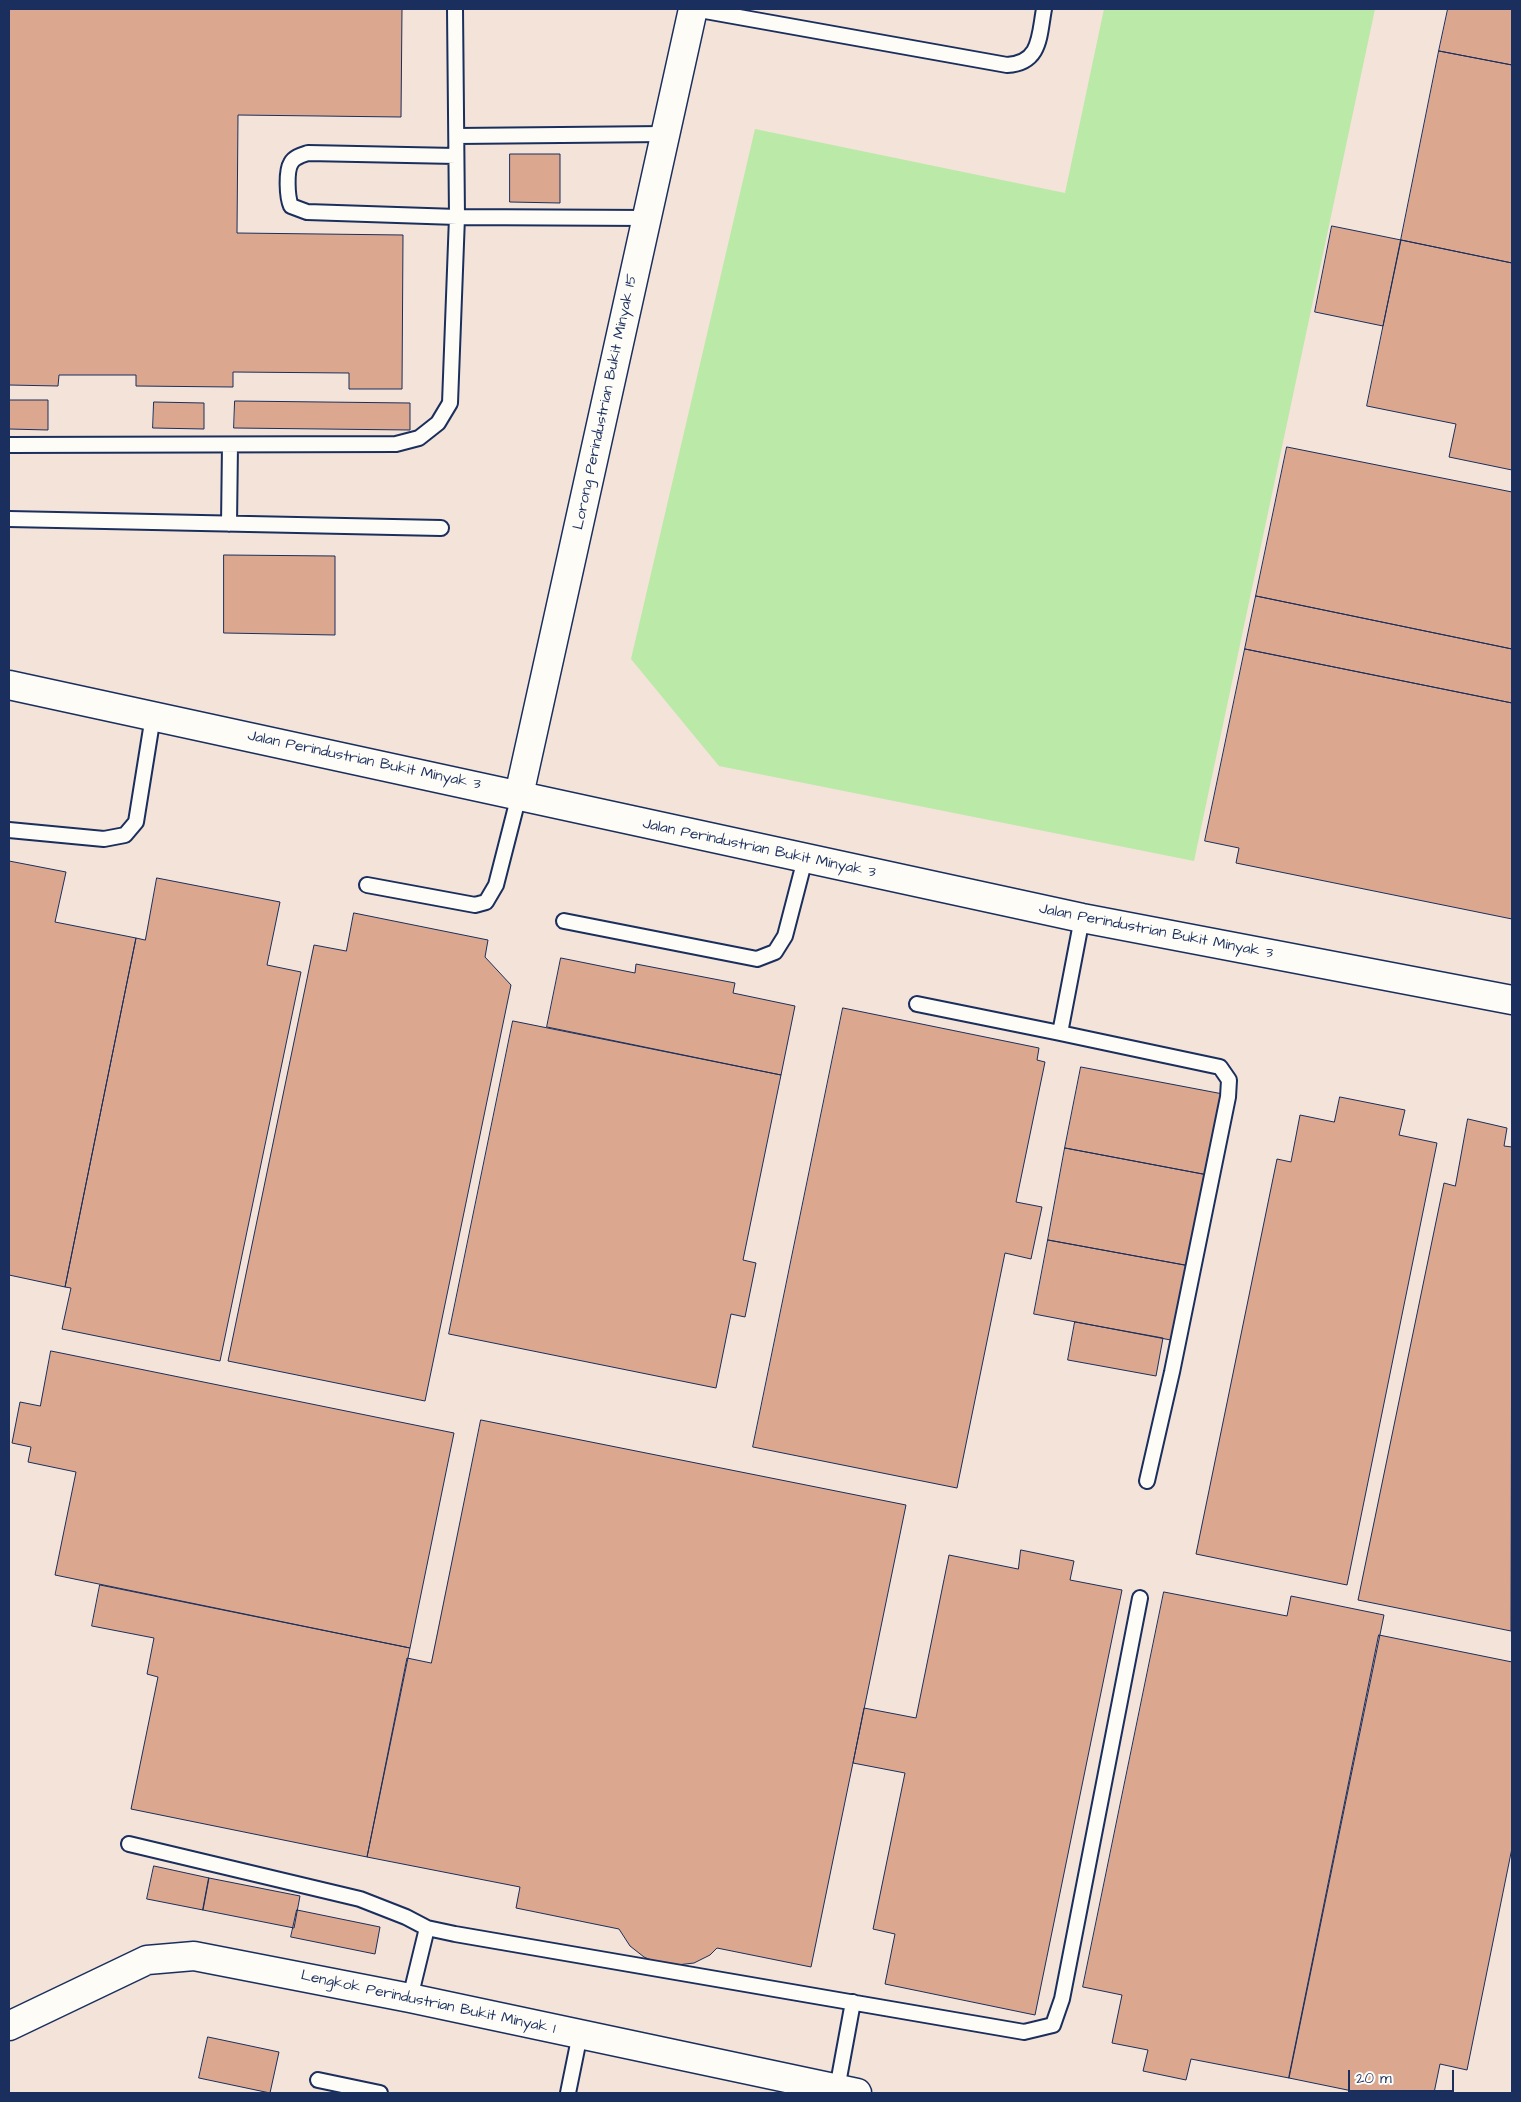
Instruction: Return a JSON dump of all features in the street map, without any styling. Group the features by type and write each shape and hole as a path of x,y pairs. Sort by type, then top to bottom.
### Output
{"street":[{"name":"Lorong Perindustrian Bukit Minyak 15","path":"519,795 693,9"},
{"name":"Jalan Perindustrian Bukit Minyak 3","path":"9,685 1082,918 1512,1000"},
{"name":"Lengkok Perindustrian Bukit Minyak 1","path":"9,2026 148,1960 194,1956 410,1998 847,2091"}],"lane":[{"path":"9,445 396,444 419,438 438,422 450,403 457,217 455,9"},
{"path":"693,9 1007,65 1027,60 1034,53 1044,9"},
{"path":"457,136 665,134"},
{"path":"456,156 308,153 295,158 290,163 287,198 291,206 306,212 457,217 647,218"},
{"path":"229,524 230,445"},
{"path":"9,519 441,528"},
{"path":"9,830 104,840 124,835 136,822 153,716"},
{"path":"367,885 475,905 486,902 496,885 519,795"},
{"path":"564,921 757,960 776,952 786,936 805,859"},
{"path":"1060,1033 1082,918"},
{"path":"917,1004 1220,1067 1229,1080 1228,1097 1209,1192 1147,1481"},
{"path":"129,1844 360,1899 406,1917 427,1928 465,1936 1024,2032 1053,2025 1062,1999 1140,1598"},
{"path":"410,1998 427,1928"},
{"path":"847,2091 853,2002"},
{"path":"568,2093 580,2034"},
{"path":"318,2080 380,2093"}],"shaded area":[{"path":"9,9 1512,9 1512,2093 9,2093"}],"green space":[{"path":"1104,9 1375,9 1194,861 719,766 631,659 755,129 1065,193"}],"building":[{"path":"9,9 402,9 401,117 238,115 237,233 403,235 402,389 349,389 349,373 233,372 233,387 136,386 136,375 59,375 58,386 9,385"},
{"path":"1448,9 1512,9 1512,65 1439,51"},
{"path":"1439,51 1512,65 1512,263 1401,240"},
{"path":"510,154 560,154 560,203 510,202"},
{"path":"1332,226 1401,240 1383,326 1315,312"},
{"path":"1401,240 1512,263 1512,470 1449,457 1456,424 1367,406"},
{"path":"9,400 48,400 48,430 9,429"},
{"path":"235,401 410,403 410,430 234,428"},
{"path":"154,402 204,403 204,429 153,428"},
{"path":"1287,447 1512,492 1512,649 1256,596"},
{"path":"224,555 335,556 335,635 224,633"},
{"path":"1256,596 1512,649 1512,703 1245,649"},
{"path":"1245,649 1512,703 1512,919 1236,863 1239,848 1205,841"},
{"path":"9,861 66,872 55,922 136,938 65,1287 9,1275"},
{"path":"157,878 280,902 267,965 301,972 220,1361 62,1329 71,1288 65,1287 136,938 145,940"},
{"path":"354,913 488,940 485,957 511,985 425,1401 228,1361 314,945 346,951"},
{"path":"561,958 635,973 636,964 735,983 733,993 795,1006 781,1075 547,1027"},
{"path":"843,1008 1039,1048 1037,1060 1045,1062 1016,1202 1042,1207 1031,1259 1005,1253 957,1488 753,1447"},
{"path":"513,1021 781,1075 743,1260 756,1263 745,1317 731,1314 716,1388 449,1334"},
{"path":"1081,1067 1223,1094 1208,1175 1065,1148"},
{"path":"1340,1097 1405,1110 1399,1135 1437,1143 1347,1585 1196,1554 1277,1159 1291,1162 1300,1115 1334,1122"},
{"path":"1468,1119 1507,1128 1504,1146 1512,1147 1511,1631 1358,1600 1444,1183 1455,1186"},
{"path":"1065,1148 1208,1175 1190,1266 1048,1240"},
{"path":"1048,1240 1190,1266 1176,1341 1034,1314"},
{"path":"1075,1322 1163,1338 1156,1376 1068,1360"},
{"path":"51,1351 454,1433 410,1648 55,1575 76,1472 28,1462 31,1447 12,1443 20,1402 40,1406"},
{"path":"481,1420 906,1505 811,1967 717,1948 710,1955 694,1963 660,1964 644,1957 630,1946 619,1929 516,1908 520,1887 367,1857 407,1658 431,1663"},
{"path":"1021,1550 1074,1561 1070,1580 1122,1590 1035,2015 885,1984 895,1934 873,1929 905,1773 853,1763 864,1708 916,1718 949,1555 1018,1569"},
{"path":"100,1585 410,1648 367,1857 131,1809 158,1677 147,1674 154,1638 92,1626"},
{"path":"1164,1592 1287,1616 1291,1596 1384,1615 1289,2078 1191,2059 1186,2080 1143,2071 1148,2050 1112,2043 1122,1995 1083,1987"},
{"path":"1379,1635 1512,1662 1512,1848 1467,2070 1440,2064 1434,2093 1362,2093 1289,2078"},
{"path":"154,1866 209,1878 203,1910 147,1899"},
{"path":"209,1878 300,1896 294,1928 203,1910"},
{"path":"297,1910 380,1927 375,1954 291,1937"},
{"path":"208,2037 279,2052 270,2093 199,2078"}]}
